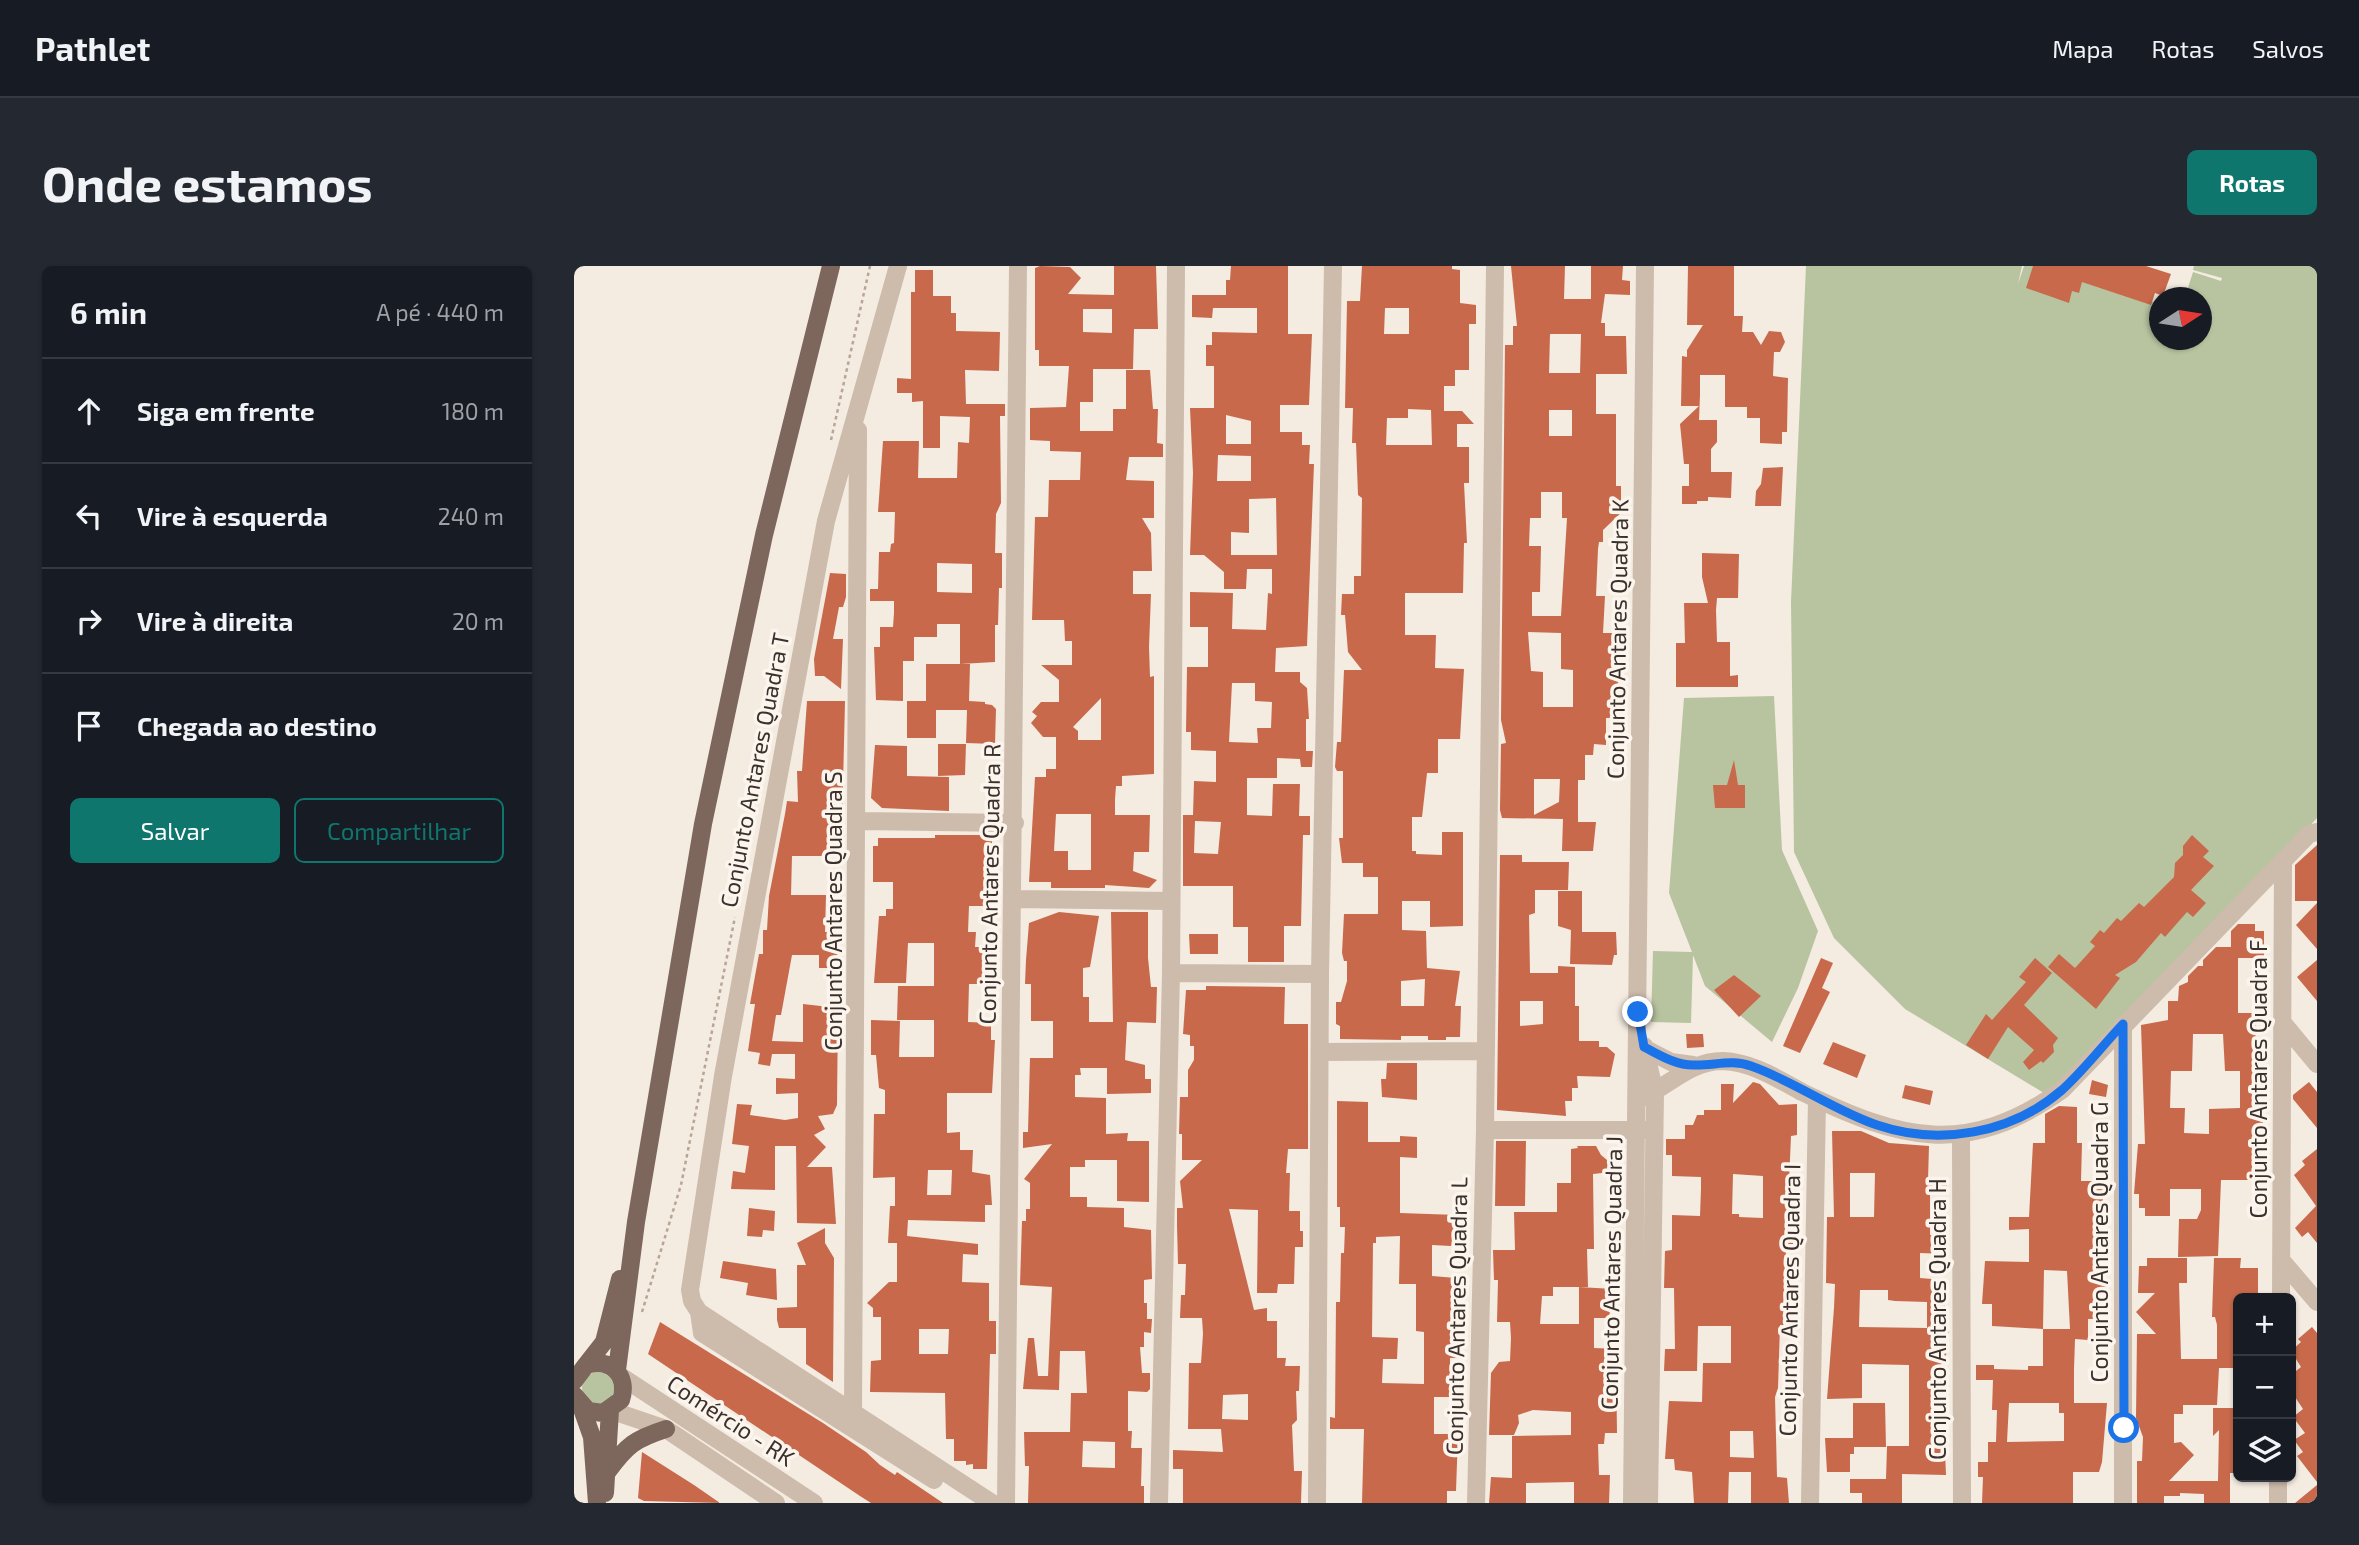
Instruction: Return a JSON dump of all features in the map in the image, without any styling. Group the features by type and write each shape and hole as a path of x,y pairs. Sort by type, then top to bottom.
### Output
{"main road":[{"path":"578,1400 595,1413 610,1410 621,1400 619,1373 636,1222 703,824 764,535 831,266"},
{"path":"574,1381 604,1342 636,1222"},
{"path":"586,1365 602,1362 619,1373"},
{"path":"578,1400 592,1437 597,1503"},
{"path":"603,1503 608,1471 610,1410"},
{"path":"608,1471 625,1448 638,1438 666,1429"}],"street":[{"name":"Conjunto Antares Quadra T","path":"699,1311 692,1301 690,1290 723,1076 826,521 898,266"},
{"name":"Conjunto Antares Quadra R","path":"1006,1503 1015,823 1018,266"},
{"path":"1159,1503 1171,973 1169,901 1176,266"},
{"path":"1317,1503 1320,974 1333,266"},
{"name":"Conjunto Antares Quadra L","path":"1476,1503 1485,1130 1495,266"},
{"name":"Conjunto Antares Quadra K","path":"1640,1046 1638,1012 1645,266"},
{"name":"Conjunto Antares Quadra S","path":"853,1414 858,408"},
{"path":"826,521 858,526"},
{"path":"858,821 1015,823"},
{"path":"1640,1046 1671,1062 1693,1065 1723,1061 1750,1066 1877,1125 1922,1134 1961,1135 1983,1131 2030,1112 2062,1090 2283,860 2309,834 2317,832"},
{"name":"Conjunto Antares Quadra F","path":"2281,1293 2283,860"},
{"path":"1014,899 1169,901"},
{"path":"1171,973 1320,974"},
{"path":"2283,1023 2317,1064"},
{"name":"Conjunto Antares Quadra G","path":"2123,1024 2123,1503"},
{"name":"Conjunto Antares Quadra J","path":"1640,1046 1655,1093 1645,1130 1640,1502"},
{"name":"Conjunto Antares Quadra J","path":"1640,1046 1637,1100 1645,1130"},
{"path":"1320,1052 1486,1051"},
{"path":"1637,1100 1655,1093 1693,1065"},
{"name":"Conjunto Antares Quadra I","path":"1810,1503 1817,1099"},
{"path":"1485,1130 1645,1130"},
{"name":"Conjunto Antares Quadra H","path":"1961,1135 1962,1503"},
{"path":"2282,1261 2317,1302"},
{"path":"699,1311 987,1499"},
{"path":"699,1311 702,1333 962,1498 987,1499"},
{"name":"Comércio - RK","path":"619,1373 814,1503"},
{"name":"Comércio - RK","path":"610,1410 666,1429 776,1503"},
{"path":"755,1489 765,1472"},
{"path":"2278,1482 2279,1502"}],"path":[{"path":"829,449 870,266"},
{"path":"641,1313 681,1185 736,912"}],"green space":[{"path":"1806,266 2022,266 2018,284 2024,266 2051,266 2149,300 2149,350 2212,350 2212,287 2188,287 2193,272 2221,281 2222,278 2193,270 2194,266 2317,266 2317,818 2057,1101 1905,1009 1834,938 1794,852 1791,602"},
{"path":"1774,696 1782,850 1818,931 1798,988 1772,1042 1705,986 1693,955 1691,1023 1651,1022 1653,951 1692,952 1669,893 1684,698"},
{"path":"598,1372 610,1376 614,1388 610,1400 598,1404 586,1400 582,1388 586,1376"}],"building":[{"path":"1114,266 1156,266 1158,329 1134,329 1133,369 1093,369 1093,402 1080,402 1080,431 1113,431 1113,409 1126,409 1126,370 1150,370 1153,409 1158,409 1157,443 1163,444 1163,457 1129,457 1126,480 1154,481 1154,518 1142,518 1151,533 1152,571 1133,571 1133,594 1151,594 1149,647 1150,677 1154,676 1154,774 1122,776 1122,786 1116,786 1115,799 1115,815 1150,815 1149,852 1134,852 1133,871 1157,880 1149,888 1105,885 1105,888 1051,888 1051,882 1029,882 1035,777 1046,777 1046,769 1056,769 1056,737 1043,737 1031,723 1037,716 1032,712 1041,702 1059,702 1059,680 1041,665 1072,665 1072,641 1065,641 1064,620 1032,620 1035,517 1048,517 1049,480 1080,480 1081,452 1050,451 1050,441 1030,440 1030,408 1066,407 1069,366 1039,366 1039,350 1035,350 1035,268 1070,267 1081,278 1068,294 1114,295","holes":["1083,309 1112,309 1112,333 1083,332","1101,698 1101,740 1078,740 1078,731 1073,727","1056,814 1091,814 1091,870 1068,870 1068,851 1054,851"]},
{"path":"1231,266 1288,266 1288,334 1312,334 1309,405 1280,405 1280,432 1302,432 1302,445 1310,445 1309,464 1314,464 1307,646 1276,648 1275,672 1300,672 1300,682 1307,688 1309,719 1306,719 1306,751 1313,751 1312,767 1301,767 1300,759 1277,758 1277,778 1247,778 1247,815 1272,816 1273,784 1300,784 1299,816 1310,816 1310,835 1303,835 1301,926 1284,926 1284,962 1248,962 1248,927 1233,927 1233,886 1183,886 1183,815 1193,815 1194,781 1216,782 1216,751 1191,750 1191,732 1186,732 1187,667 1208,667 1208,627 1190,627 1190,592 1233,593 1232,629 1266,630 1268,593 1272,594 1272,569 1247,569 1246,589 1224,589 1224,572 1204,555 1190,555 1193,473 1190,408 1214,408 1214,366 1206,366 1206,345 1212,345 1212,332 1257,333 1257,308 1213,308 1212,318 1192,317 1192,295 1226,295 1226,280 1230,280","holes":["1226,415 1251,421 1251,444 1226,444","1218,455 1251,456 1251,481 1217,481","1276,498 1277,555 1231,555 1231,532 1249,533 1249,499","1232,683 1255,683 1255,701 1272,702 1271,728 1257,728 1258,743 1229,742","1195,821 1221,822 1218,854 1194,853"]},
{"path":"1362,266 1452,266 1452,269 1460,270 1460,303 1476,305 1476,324 1469,324 1469,370 1455,370 1455,386 1444,386 1444,411 1462,411 1474,424 1457,424 1457,447 1469,447 1469,483 1464,483 1467,543 1464,543 1463,593 1405,593 1405,635 1436,635 1435,668 1464,669 1460,739 1438,739 1438,773 1427,773 1422,817 1412,817 1412,851 1416,851 1416,854 1442,855 1442,832 1463,832 1463,926 1430,927 1430,901 1402,901 1402,930 1426,931 1427,968 1460,971 1455,1006 1461,1006 1460,1037 1446,1037 1446,1040 1428,1040 1428,1036 1401,1036 1401,1040 1340,1039 1340,1026 1336,1024 1336,1002 1341,1002 1347,981 1347,961 1344,961 1342,953 1344,914 1378,914 1378,877 1363,877 1363,863 1342,863 1339,838 1343,838 1343,771 1337,771 1335,767 1337,742 1341,742 1344,670 1362,670 1348,652 1345,615 1341,615 1342,594 1354,594 1354,576 1361,576 1362,498 1358,495 1356,443 1352,443 1353,408 1345,408 1347,301 1360,301","holes":["1385,308 1409,308 1409,334 1384,334","1408,409 1431,410 1432,445 1386,445 1387,418 1408,418","1425,979 1424,1006 1401,1006 1401,981"]},
{"path":"1511,266 1565,266 1564,299 1591,299 1591,266 1623,266 1622,280 1630,281 1630,295 1605,294 1601,323 1605,323 1605,336 1626,336 1627,374 1596,374 1596,414 1616,414 1616,486 1621,486 1621,505 1625,509 1603,530 1603,542 1599,542 1598,549 1596,596 1605,596 1603,633 1617,633 1619,718 1606,718 1606,745 1594,744 1593,755 1585,755 1585,780 1578,780 1578,822 1596,822 1593,851 1562,851 1563,819 1502,818 1500,810 1501,744 1506,743 1501,720 1505,345 1513,345 1513,326 1517,326","holes":["1550,334 1581,334 1580,373 1549,373","1549,410 1572,410 1572,436 1549,436","1541,492 1562,492 1562,518 1567,518 1561,616 1532,616 1532,592 1540,592 1541,546 1529,546 1530,518 1541,518","1528,632 1561,633 1561,669 1573,670 1573,707 1543,707 1543,672 1531,671","1534,779 1560,779 1559,802 1534,815"]},
{"path":"1688,266 1734,266 1734,316 1743,316 1742,332 1753,332 1761,345 1769,331 1781,332 1785,342 1780,352 1774,352 1773,376 1788,378 1787,432 1782,432 1782,444 1760,443 1760,418 1747,418 1747,407 1725,407 1725,375 1700,375 1699,420 1717,420 1717,442 1711,449 1711,472 1732,472 1731,498 1708,497 1708,501 1697,501 1697,504 1682,504 1682,486 1689,486 1689,464 1684,464 1680,424 1699,406 1681,406 1682,356 1687,357 1687,350 1703,325 1687,325"},
{"path":"2033,266 2146,266 2171,274 2166,287 2149,287 2149,304 2082,282 2079,293 2072,291 2069,303 2026,288"},
{"path":"915,270 933,270 933,296 951,296 951,313 956,313 956,331 1000,332 999,371 965,370 966,404 1005,404 1005,416 1000,416 1001,503 996,514 995,553 1002,553 1002,588 999,588 998,625 995,625 995,662 960,664 960,624 937,624 937,637 914,637 914,661 903,661 903,701 876,700 874,647 880,647 880,627 893,627 894,613 894,601 870,601 870,589 878,589 879,552 890,552 891,544 894,543 895,512 878,512 883,441 919,441 918,478 957,478 958,442 969,443 970,417 940,416 940,448 923,448 923,401 912,402 912,393 897,393 897,378 911,379 911,292 915,292","holes":["937,563 972,564 972,593 937,592"]},
{"path":"1783,467 1781,506 1755,506 1756,491 1761,484 1763,468"},
{"path":"1702,553 1739,554 1738,598 1717,598 1716,610 1717,642 1730,642 1730,676 1738,675 1738,687 1676,687 1676,643 1685,643 1684,603 1708,603 1702,577"},
{"path":"830,573 846,574 846,597 843,607 839,607 833,639 843,639 841,689 824,676 815,676 814,659"},
{"path":"926,664 970,664 969,701 985,702 996,709 995,744 966,743 967,710 936,710 936,738 907,738 907,701 926,701"},
{"path":"807,701 845,701 842,827 845,827 845,845 828,847 827,856 792,856 791,895 826,895 825,932 838,932 837,968 819,968 819,955 792,955 781,1015 776,1015 772,1041 803,1042 803,1004 838,1008 837,1105 833,1114 818,1116 825,1129 814,1135 826,1147 807,1167 832,1167 836,1224 797,1223 796,1146 775,1146 775,1190 731,1189 733,1171 745,1173 749,1146 732,1144 737,1104 752,1105 750,1115 785,1120 798,1118 798,1093 776,1094 776,1078 795,1079 795,1054 772,1054 770,1066 758,1064 760,1053 748,1051 755,1004 750,1004 759,954 763,954 763,930 767,930 769,896 787,801 798,802 797,771 802,771"},
{"path":"938,744 966,744 965,775 938,776"},
{"path":"875,745 907,746 907,776 949,777 949,811 882,808 871,798"},
{"path":"1734,760 1738,785 1745,785 1745,808 1715,808 1713,785 1727,785"},
{"path":"935,835 992,835 992,906 969,906 968,932 976,932 975,947 998,947 998,964 993,984 969,984 968,1022 991,1023 991,1040 995,1040 992,1093 947,1093 947,1133 960,1132 960,1150 973,1150 972,1172 990,1175 992,1205 985,1205 985,1222 908,1220 907,1236 978,1244 978,1255 963,1254 962,1282 989,1283 989,1321 996,1321 996,1354 990,1354 987,1469 973,1469 973,1464 966,1465 966,1461 954,1461 954,1439 946,1439 945,1393 870,1392 871,1361 881,1360 881,1317 873,1317 873,1308 867,1303 889,1282 897,1282 897,1243 888,1243 890,1206 895,1206 895,1177 873,1178 874,1114 885,1114 885,1090 879,1088 876,1055 871,1055 871,1020 900,1021 899,1057 934,1057 934,1020 897,1020 898,986 934,986 934,943 908,943 906,983 874,983 879,916 886,916 886,909 893,909 893,882 873,882 873,846 878,846 878,838 935,838","holes":["928,1170 952,1170 951,1195 927,1195","919,1329 949,1329 948,1354 919,1354"]},
{"path":"2192,835 2209,851 2203,857 2214,866 2191,890 2206,903 2193,917 2187,912 2165,937 2161,933 2136,962 2115,975 2120,978 2096,1009 2048,967 2059,954 2075,968 2095,946 2090,942 2100,930 2104,933 2117,918 2121,921 2139,903 2144,907 2174,877 2175,863 2183,855 2183,846"},
{"path":"2317,845 2317,901 2295,901 2295,865"},
{"path":"1500,855 1522,855 1522,862 1569,862 1568,890 1535,890 1535,913 1529,915 1530,973 1558,973 1558,966 1575,967 1575,1006 1579,1006 1579,1041 1599,1041 1599,1047 1607,1047 1615,1054 1610,1077 1577,1076 1578,1088 1572,1088 1572,1101 1565,1101 1566,1116 1497,1110","holes":["1520,1001 1543,1001 1543,1024 1520,1026"]},
{"path":"1558,891 1582,891 1582,932 1616,932 1617,955 1614,955 1612,965 1570,964 1571,930 1558,926"},
{"path":"2317,903 2317,949 2296,925"},
{"path":"1059,912 1099,916 1090,967 1083,968 1083,997 1089,997 1089,1022 1113,1022 1111,912 1148,912 1151,987 1157,987 1156,1023 1127,1022 1125,1060 1145,1065 1145,1079 1151,1079 1151,1093 1107,1094 1107,1068 1080,1068 1081,1075 1075,1075 1075,1097 1106,1098 1106,1134 1128,1133 1127,1141 1149,1141 1149,1202 1117,1201 1117,1160 1085,1160 1085,1167 1070,1167 1070,1197 1087,1197 1087,1207 1124,1208 1124,1227 1151,1230 1152,1279 1144,1280 1144,1303 1147,1303 1147,1319 1152,1319 1151,1333 1144,1332 1144,1347 1140,1347 1142,1373 1150,1373 1150,1389 1147,1392 1128,1391 1128,1431 1132,1431 1131,1448 1142,1448 1141,1486 1144,1486 1144,1503 1028,1503 1029,1466 1025,1466 1024,1432 1070,1432 1071,1393 1087,1393 1085,1351 1060,1351 1059,1390 1023,1389 1028,1338 1034,1338 1038,1376 1048,1376 1052,1287 1020,1285 1022,1221 1026,1221 1026,1209 1030,1209 1030,1183 1024,1179 1052,1144 1023,1148 1023,1132 1028,1132 1030,1058 1053,1058 1053,1021 1031,1021 1031,984 1025,984 1029,923","holes":["1083,1441 1115,1442 1115,1468 1082,1467"]},
{"path":"2238,924 2255,924 2255,931 2264,931 2264,958 2238,958 2238,1013 2256,1013 2255,1083 2260,1083 2259,1115 2263,1115 2263,1134 2258,1140 2258,1165 2252,1165 2252,1180 2221,1180 2218,1256 2178,1257 2179,1219 2197,1219 2201,1210 2201,1189 2170,1189 2170,1216 2145,1216 2145,1208 2139,1208 2139,1194 2134,1194 2138,1144 2145,1144 2141,1025 2168,1020 2168,1001 2178,1001 2179,986 2188,982 2188,976 2198,966 2203,966 2203,960 2216,947 2231,947 2231,931","holes":["2193,1034 2223,1034 2225,1071 2240,1071 2240,1108 2209,1109 2209,1134 2184,1133 2185,1108 2170,1108 2171,1071 2192,1071"]},
{"path":"1189,934 1218,934 1218,954 1190,954"},
{"path":"1821,958 1833,963 1822,988 1830,992 1800,1053 1783,1046"},
{"path":"2035,958 2052,973 2024,1005 2058,1038 2053,1045 2054,1052 2043,1063 2041,1061 2029,1070 2023,1062 2034,1050 2008,1027 1988,1059 1966,1045 1986,1014 1992,1020 2026,982 2019,977"},
{"path":"2317,960 2317,1001 2297,977"},
{"path":"1734,975 1761,996 1739,1017 1714,990"},
{"path":"1206,986 1285,987 1284,1024 1308,1024 1308,1149 1288,1149 1286,1173 1290,1173 1289,1211 1300,1211 1300,1231 1303,1231 1303,1247 1295,1247 1294,1284 1278,1284 1277,1293 1257,1293 1258,1210 1229,1209 1254,1310 1267,1308 1267,1321 1277,1321 1277,1358 1286,1358 1285,1366 1300,1366 1299,1391 1296,1391 1297,1420 1292,1425 1294,1471 1302,1471 1301,1503 1183,1503 1183,1469 1173,1469 1173,1450 1223,1452 1221,1429 1188,1429 1189,1363 1201,1363 1203,1334 1202,1318 1180,1318 1181,1295 1185,1295 1186,1264 1178,1264 1177,1208 1183,1208 1180,1181 1202,1160 1182,1160 1182,1134 1179,1134 1180,1097 1188,1097 1188,1070 1194,1060 1194,1046 1190,1046 1190,1035 1183,1034 1186,990 1206,990","holes":["1248,1394 1248,1420 1222,1419 1223,1395"]},
{"path":"1686,1034 1703,1034 1704,1047 1687,1048"},
{"path":"1833,1042 1866,1055 1857,1078 1823,1064"},
{"path":"1387,1063 1417,1063 1417,1100 1382,1097 1381,1079 1386,1079"},
{"path":"2092,1080 2108,1085 2106,1097 2089,1094"},
{"path":"1753,1082 1760,1084 1779,1105 1797,1104 1797,1135 1791,1136 1789,1182 1798,1182 1798,1197 1793,1197 1793,1252 1786,1252 1785,1299 1794,1299 1794,1325 1780,1325 1778,1388 1775,1397 1777,1477 1787,1478 1789,1503 1751,1503 1751,1472 1729,1472 1728,1503 1694,1503 1692,1472 1675,1470 1674,1459 1665,1459 1669,1401 1702,1402 1703,1363 1731,1363 1731,1326 1698,1326 1697,1371 1664,1371 1665,1349 1675,1349 1674,1288 1664,1288 1665,1251 1672,1250 1672,1215 1700,1216 1701,1189 1701,1177 1672,1176 1672,1155 1666,1155 1666,1139 1685,1139 1685,1125 1693,1125 1697,1115 1704,1115 1704,1110 1721,1110 1721,1084 1734,1084 1733,1103","holes":["1733,1174 1763,1176 1763,1218 1732,1214","1730,1431 1753,1431 1754,1458 1730,1457"]},
{"path":"2309,1082 2317,1092 2317,1128 2293,1099 2293,1095"},
{"path":"1905,1085 1933,1091 1930,1105 1902,1098"},
{"path":"1337,1101 1368,1102 1368,1142 1400,1142 1400,1136 1417,1137 1417,1158 1400,1157 1400,1213 1457,1215 1456,1240 1451,1246 1432,1245 1432,1276 1456,1278 1456,1286 1460,1286 1461,1343 1458,1358 1450,1358 1450,1397 1434,1397 1434,1434 1458,1434 1456,1491 1447,1491 1447,1503 1362,1503 1364,1429 1330,1429 1330,1417 1335,1418 1336,1302 1340,1302 1341,1253 1344,1253 1345,1227 1340,1227 1340,1207 1337,1207","holes":["1400,1236 1399,1284 1416,1284 1416,1331 1424,1332 1424,1384 1382,1383 1383,1359 1397,1359 1398,1338 1372,1337 1373,1243 1376,1243 1376,1237"]},
{"path":"2059,1106 2077,1107 2077,1143 2082,1143 2081,1181 2104,1181 2102,1217 2095,1217 2094,1260 2099,1260 2099,1276 2106,1277 2104,1319 2088,1319 2088,1340 2075,1339 2074,1369 2074,1403 2107,1403 2102,1462 2099,1472 2073,1472 2073,1503 1982,1503 1983,1477 1978,1477 1978,1462 1988,1462 1988,1442 1996,1442 1997,1410 1992,1410 1993,1380 1976,1380 1976,1365 1994,1365 1994,1369 2028,1370 2028,1366 2043,1366 2043,1329 1992,1326 1992,1304 1982,1304 1985,1261 2029,1262 2029,1229 2009,1230 2009,1217 2029,1217 2033,1143 2045,1143 2045,1114","holes":["2044,1270 2067,1271 2070,1329 2043,1329","2009,1403 2059,1403 2059,1413 2064,1413 2064,1441 2007,1442"]},
{"path":"1832,1131 1861,1131 1889,1143 1929,1146 1928,1180 1947,1181 1947,1194 1930,1195 1930,1235 1948,1236 1946,1254 1920,1253 1920,1278 1944,1280 1946,1328 1949,1328 1945,1364 1941,1364 1946,1475 1902,1474 1902,1503 1862,1503 1862,1493 1850,1493 1850,1479 1886,1479 1887,1446 1909,1446 1909,1365 1862,1364 1862,1398 1827,1399 1835,1284 1826,1283 1827,1217 1834,1217","holes":["1850,1173 1875,1173 1874,1217 1850,1217","1860,1290 1888,1290 1888,1300 1927,1302 1927,1328 1859,1327"]},
{"path":"1496,1141 1526,1141 1525,1206 1495,1206"},
{"path":"1577,1146 1596,1146 1601,1155 1620,1171 1593,1174 1594,1249 1587,1249 1588,1287 1579,1287 1613,1289 1609,1318 1594,1318 1594,1348 1620,1349 1620,1362 1616,1362 1617,1433 1605,1433 1604,1444 1598,1444 1599,1475 1610,1475 1609,1503 1574,1503 1574,1482 1526,1483 1526,1503 1489,1503 1491,1477 1512,1478 1512,1436 1571,1435 1571,1412 1533,1410 1518,1415 1519,1423 1514,1435 1489,1435 1491,1373 1499,1362 1510,1361 1511,1338 1510,1322 1497,1322 1498,1280 1494,1280 1493,1250 1515,1250 1514,1212 1557,1212 1557,1183 1571,1183 1571,1149 1578,1148","holes":["1553,1287 1579,1287 1579,1324 1540,1324 1542,1296 1553,1296"]},
{"path":"2317,1149 2317,1243 2308,1232 2302,1237 2295,1228 2316,1206 2294,1175 2305,1165 2302,1161"},
{"path":"749,1208 775,1211 774,1231 763,1230 762,1237 747,1236"},
{"path":"825,1228 825,1243 834,1258 833,1382 806,1364 806,1328 779,1328 777,1320 777,1308 797,1307 797,1265 806,1265 797,1243"},
{"path":"2147,1258 2187,1258 2187,1283 2179,1283 2181,1359 2217,1359 2217,1325 2215,1317 2212,1317 2214,1258 2241,1258 2240,1268 2258,1268 2258,1293 2233,1293 2233,1368 2219,1368 2217,1405 2183,1405 2183,1414 2174,1414 2174,1443 2181,1442 2194,1455 2169,1481 2218,1481 2219,1430 2213,1436 2213,1408 2233,1408 2230,1503 2204,1503 2204,1494 2180,1493 2180,1496 2164,1496 2164,1503 2137,1503 2137,1461 2142,1461 2143,1437 2136,1418 2137,1334 2156,1334 2136,1312 2155,1293 2138,1293 2139,1266 2147,1266"},
{"path":"723,1261 776,1269 777,1300 746,1295 748,1283 720,1278"},
{"path":"660,1322 823,1423 895,1475 897,1472 943,1503 871,1503 860,1496 648,1354"},
{"path":"2312,1327 2317,1333 2317,1482 2297,1456 2303,1452 2296,1439 2305,1433 2296,1421 2296,1415 2303,1409 2296,1398 2296,1371 2301,1367 2296,1359 2296,1346 2301,1342 2298,1339"},
{"path":"1853,1403 1885,1403 1886,1447 1854,1447 1854,1454 1850,1454 1850,1472 1827,1472 1825,1438 1853,1438"},
{"path":"642,1452 720,1503 644,1501 638,1498"},
{"path":"2317,1485 2317,1503 2295,1503"}],"route":[{"path":"1638,1012 1644,1047 1671,1062 1693,1065 1723,1061 1750,1066 1877,1125 1922,1134 1961,1135 1983,1131 2030,1112 2062,1090 2123,1024 2124,1428"}]}
